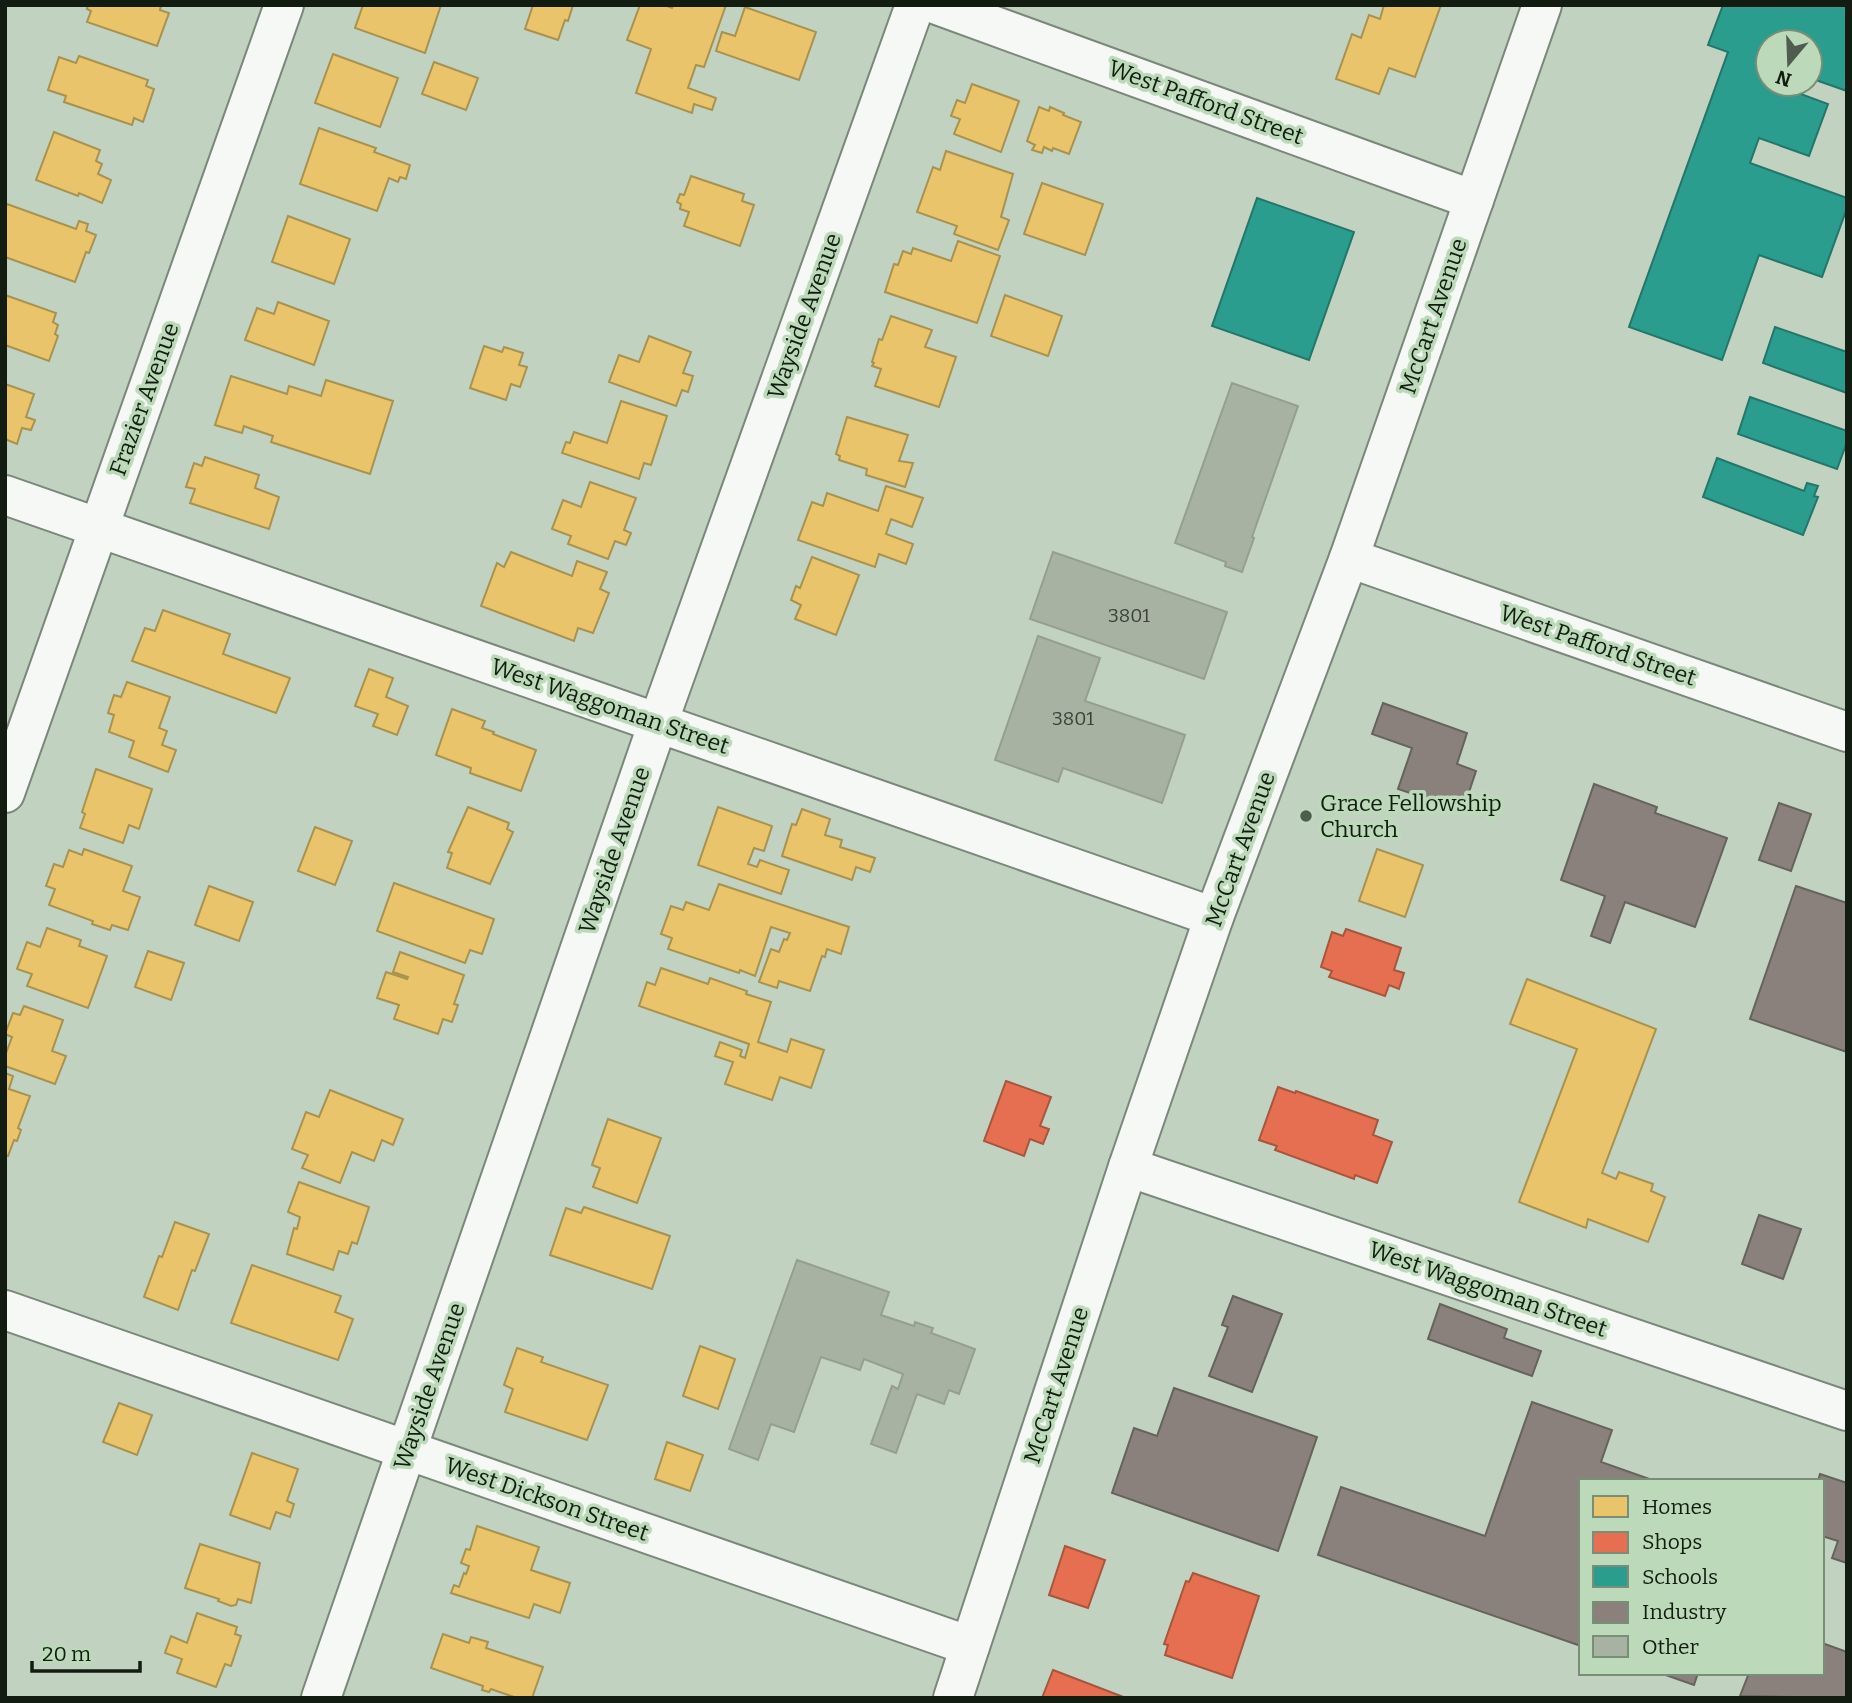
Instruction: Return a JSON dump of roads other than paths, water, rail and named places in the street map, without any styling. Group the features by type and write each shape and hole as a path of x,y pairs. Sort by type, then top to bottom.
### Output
{"street":[{"name":"Frazier Avenue","path":"5,793 284,5"},
{"name":"Wayside Avenue","path":"321,1698 658,723 915,5"},
{"name":"West Pafford Street","path":"937,5 1474,201"},
{"name":"McCart Avenue","path":"953,1698 1128,1167 1214,917 1349,558 1542,5"},
{"name":"West Waggoman Street","path":"5,495 1214,917"},
{"name":"West Pafford Street","path":"1349,558 1847,732"},
{"name":"West Waggoman Street","path":"1128,1167 1847,1411"},
{"name":"West Dickson Street","path":"5,1310 970,1646"}],"place":[{"name":"Grace Fellowship Church","path":"1306,816"}]}
